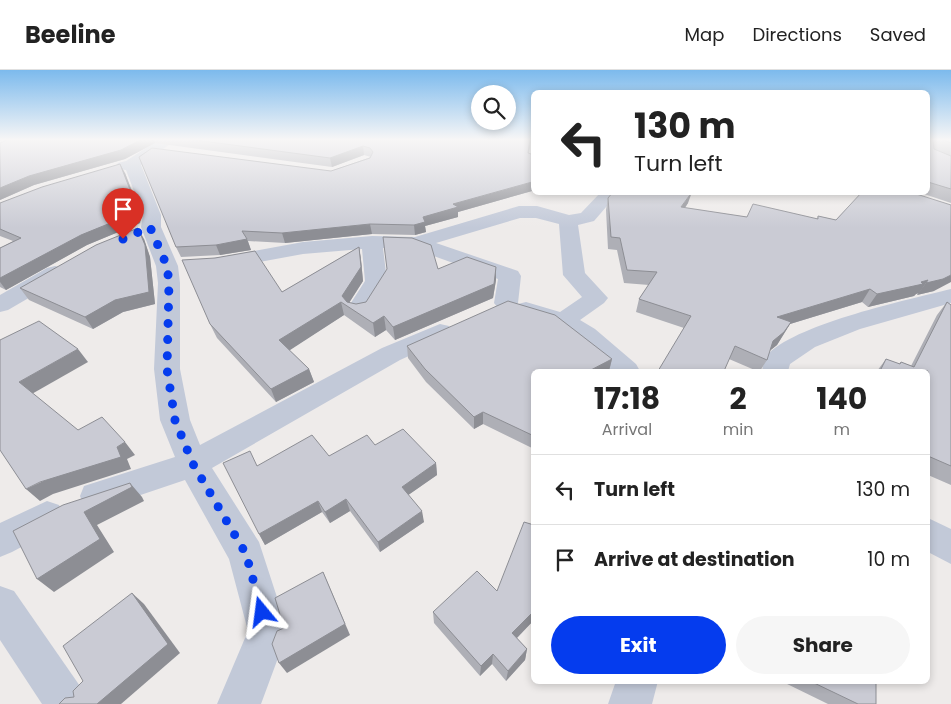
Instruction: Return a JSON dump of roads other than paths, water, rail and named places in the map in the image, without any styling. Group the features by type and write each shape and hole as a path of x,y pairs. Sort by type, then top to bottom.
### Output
{"street":[{"path":"104,171 114,169"},
{"path":"134,169 152,215 143,230 185,265 220,263 303,248 372,242 416,244 510,276 497,307 563,321 586,335 626,369"},
{"path":"416,244 519,212 537,212 568,221 587,217 608,195"},
{"path":"563,321 596,298 574,275 568,221"},
{"path":"359,309 376,282 372,242"},
{"path":"0,305 70,265"},
{"path":"185,265 169,283 167,369 175,420 193,464 246,554 268,631 239,704"},
{"path":"776,369 778,360 806,341 850,324 951,296"},
{"path":"0,541 66,506 193,464 391,354 462,323"},
{"path":"930,535 951,547"},
{"path":"0,605 67,704"},
{"path":"630,704 636,684"}]}
